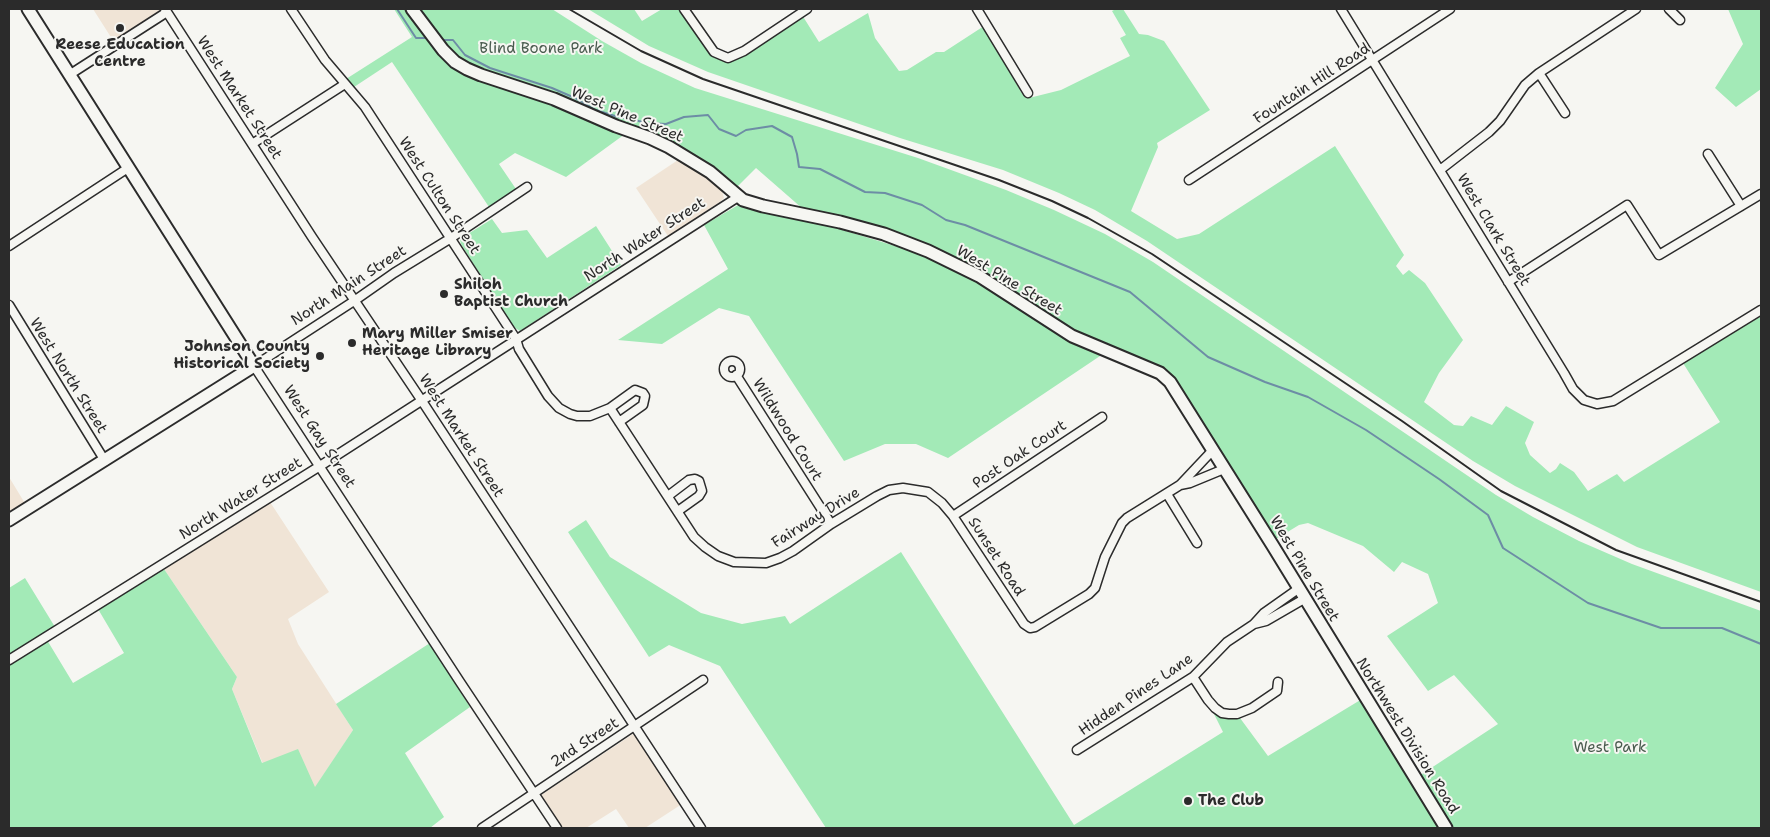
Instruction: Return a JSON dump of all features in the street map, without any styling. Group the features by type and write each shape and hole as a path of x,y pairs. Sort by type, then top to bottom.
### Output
{"street":[{"name":"West Gay Street","path":"28,9 254,366 558,828"},
{"name":"West Culton Street","path":"291,9 325,60 365,108 516,339 519,349 548,396 559,408 577,416 590,416 610,408 635,390 643,393 645,401 643,404 619,422"},
{"name":"West Pine Street","path":"412,9 443,50 455,62 481,75 554,99 669,147 710,172 743,200 884,234 928,251 979,276 1072,336 1160,373 1170,382 1342,660"},
{"path":"684,9 714,52 728,58 744,51 807,9"},
{"path":"977,9 1028,92"},
{"name":"West Clark Street","path":"1341,9 1573,389 1584,400 1597,404 1613,401 1761,310"},
{"name":"Fountain Hill Road","path":"1189,180 1450,9"},
{"path":"1440,170 1489,132 1500,121 1526,85 1539,73 1636,9"},
{"path":"1669,9 1680,20"},
{"path":"69,75 166,10"},
{"name":"West Market Street","path":"166,10 354,302 422,401 699,828"},
{"path":"1539,73 1565,113"},
{"path":"252,144 345,84"},
{"path":"1708,154 1741,206"},
{"path":"9,246 128,168"},
{"name":"North Main Street","path":"9,520 354,302 527,187"},
{"path":"1508,282 1627,206 1659,256 1761,194"},
{"name":"North Water Street","path":"9,660 320,466 738,196"},
{"name":"West North Street","path":"9,305 105,461"},
{"name":"Wildwood Court","path":"736,376 831,524"},
{"name":"Fairway Drive","path":"610,408 694,537 718,556 734,562 766,563 780,558 831,524 890,490 903,488 928,492 942,503 953,516"},
{"name":"Post Oak Court","path":"953,516 1102,417"},
{"path":"1180,485 1212,451"},
{"path":"1180,485 1190,483 1224,469"},
{"path":"668,496 689,480 695,479 699,482 702,491 699,496 678,511"},
{"name":"Sunset Road","path":"953,516 1024,624 1030,628 1035,627 1089,594 1095,588 1105,557 1122,523 1180,485"},
{"path":"1166,494 1197,543"},
{"name":"Hidden Pines Lane","path":"1077,750 1193,677 1227,642 1254,624 1266,621 1301,594"},
{"name":"Northwest Division Road","path":"1342,660 1446,828"},
{"path":"1193,677 1215,708 1222,713 1229,714 1237,714 1252,708 1277,691 1278,682"},
{"name":"2nd Street","path":"482,828 703,680"}],"shaded area":[{"name":"Reese Education Centre","path":"93,9 159,10 157,14 114,42"},
{"path":"681,158 721,187 724,198 668,236 636,188"},
{"path":"9,477 26,505 9,516"},
{"path":"270,502 329,592 288,619 298,644 353,730 315,788 263,764 232,689 237,677 164,569"},
{"path":"635,734 682,804 645,828 629,828 616,809 586,828 563,828 541,795"}],"green space":[{"path":"394,9 408,9 444,57 625,134 566,177 515,153 499,164 516,189 489,207 392,62 354,87 346,79 412,37"},
{"path":"418,9 552,9 641,63 695,88 918,158 1006,190 1054,210 1105,234 1153,262 1496,495 1533,517 1579,541 1632,564 1761,611 1761,828 1452,828 1419,776 1498,724 1454,675 1428,691 1387,636 1438,603 1428,574 1402,562 1394,572 1363,546 1308,523 1299,525 1276,539 1175,378 1166,370 1054,319 960,260 930,246 898,232 843,217 803,209 756,168 737,187 713,166 665,139 471,66 450,51"},
{"path":"588,9 634,9 642,21 662,9 680,9 711,54 732,60 802,15 819,42 868,13 875,38 899,71 907,70 936,52 944,52 984,26 1021,92 1025,97 1029,98 1061,90 1130,56 1120,38 1126,35 1112,11 1123,9 1139,34 1164,41 1210,110 1157,143 1158,147 1131,211 1177,239 1199,234 1335,146 1404,255 1396,266 1403,275 1409,270 1425,283 1463,340 1439,373 1424,402 1454,425 1463,426 1471,416 1492,425 1506,406 1534,422 1525,443 1530,455 1550,473 1560,463 1574,472 1588,491 1617,474 1624,482 1720,422 1683,363 1761,316 1761,592 1637,547 1515,486 1473,461 1147,241 1095,210 1003,170 900,138 708,72 649,46"},
{"path":"1728,9 1761,9 1761,89 1736,107 1715,88 1743,44"},
{"path":"740,204 826,225 915,252 988,288 1066,339 1103,354 948,458 916,444 885,444 844,461 749,316 719,308 662,344 618,340 728,269 704,225"},
{"path":"492,219 502,233 527,230 547,258 596,226 621,265 520,331 512,326 460,240"},
{"path":"586,520 610,557 701,613 742,624 785,616 790,624 901,552 1074,825 1223,732 1213,712 1228,718 1240,718 1268,756 1362,699 1441,828 826,828 720,666 669,645 649,657 568,532"},
{"path":"164,569 237,677 232,689 262,763 298,749 315,787 353,730 336,704 430,643 470,707 405,753 444,817 430,828 9,828 9,664 47,640 73,683 124,653 98,609"},
{"path":"25,578 55,627 9,656 9,588"}],"waterway":[{"path":"397,9 416,38 425,38"},
{"path":"443,40 453,40 465,55 490,68 552,88 596,110 615,116 648,123 666,124 684,117 708,115 719,129 736,136 746,130 772,126 792,137 799,167 820,169 865,192 885,193 922,205 946,220 965,225 1130,292 1208,357 1265,382 1308,397 1366,430 1439,479 1488,515 1503,548 1588,603 1661,628 1722,628 1761,644"}],"railway":[{"path":"569,9 641,51 703,79 999,180 1088,218 1152,254 1402,421 1501,491 1616,550 1761,602"}],"place":[{"name":"Reese Education Centre","path":"120,28"},
{"name":"Shiloh Baptist Church","path":"444,294"},
{"name":"Mary Miller Smiser Heritage Library","path":"352,343"},
{"name":"Johnson County Historical Society","path":"320,356"},
{"name":"The Club","path":"1188,801"}],"park label":[{"name":"Blind Boone Park","path":"541,49"},
{"name":"West Park","path":"1610,748"}]}
